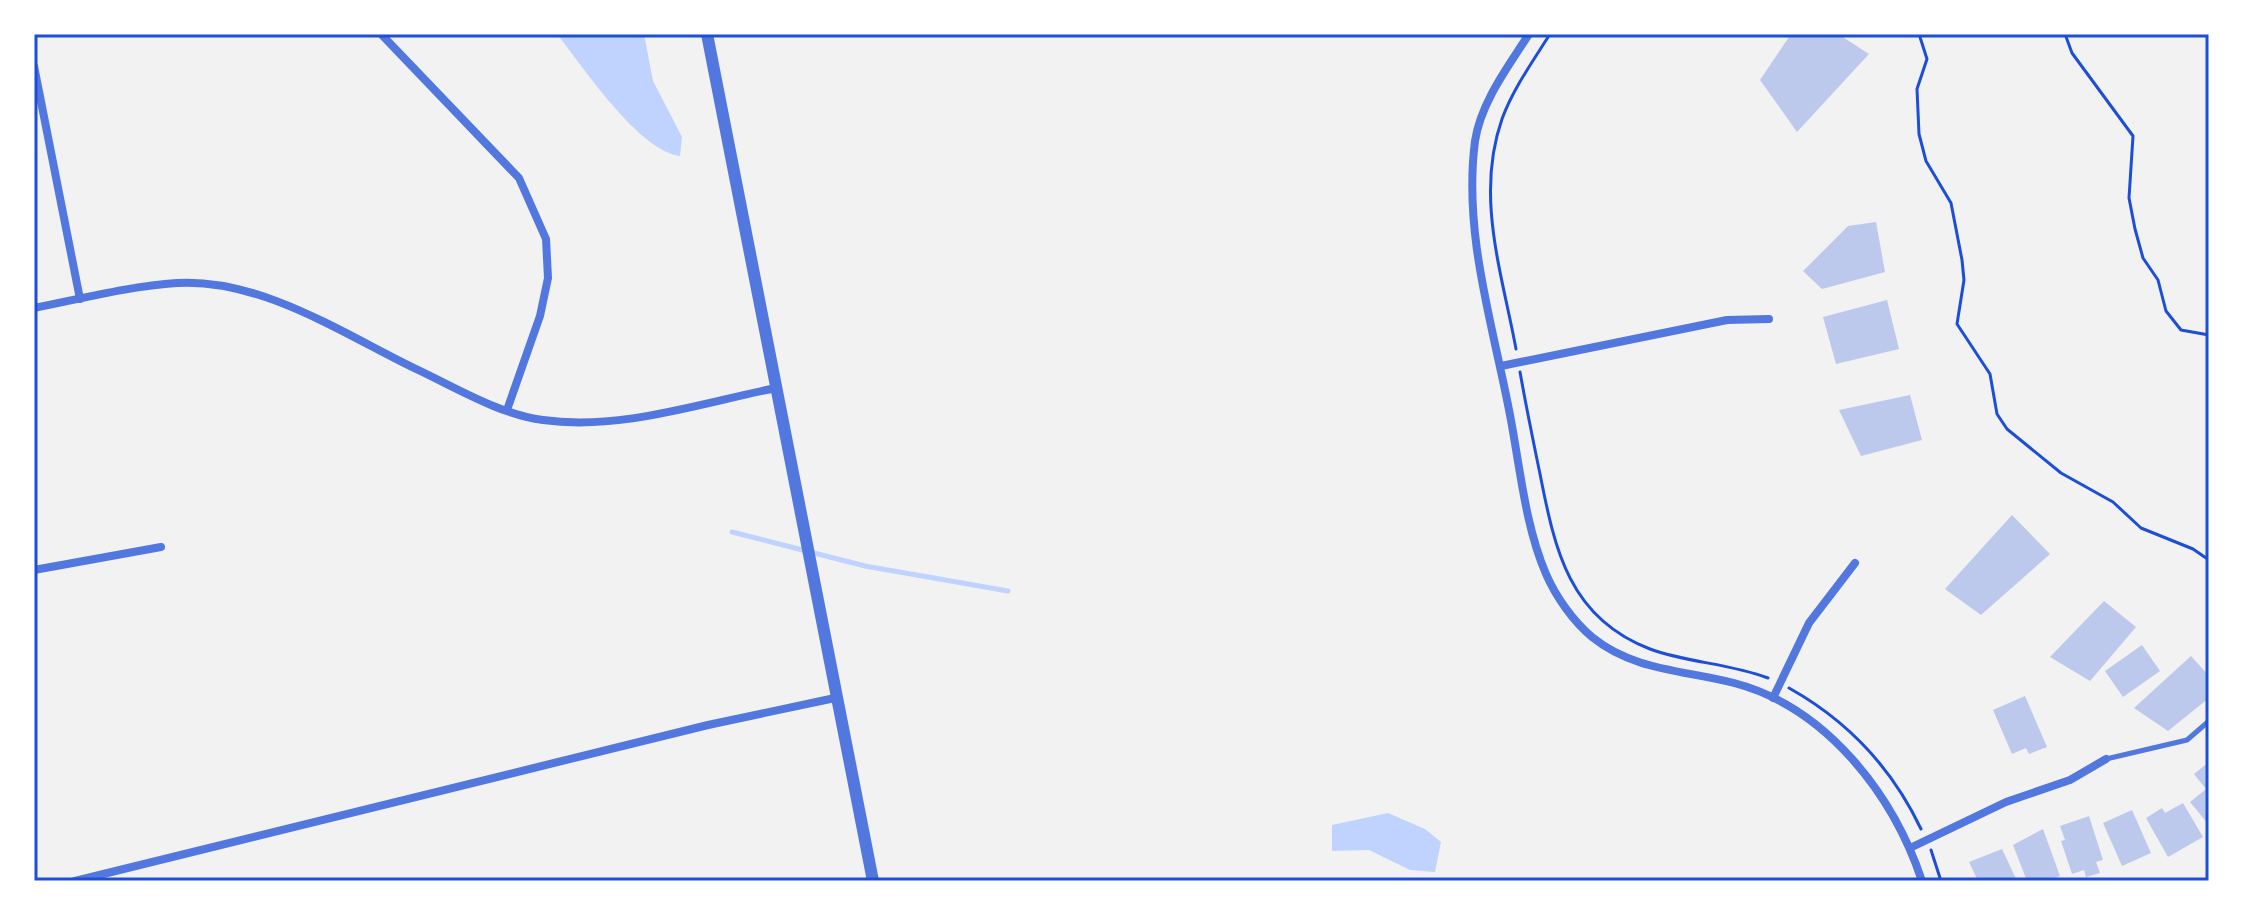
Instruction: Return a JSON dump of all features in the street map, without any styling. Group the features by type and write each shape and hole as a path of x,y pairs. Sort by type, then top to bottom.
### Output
{"street":[{"path":"381,34 519,178 546,239 548,278 540,316 507,410"},
{"path":"707,34 873,881"},
{"path":"1529,34 1482,117 1470,190 1474,241 1541,562 1558,597 1577,623 1609,648 1656,669 1734,683 1773,698 1842,748 1868,777 1910,848 1922,881"},
{"path":"34,66 80,299"},
{"path":"34,308 178,283 228,287 276,302 507,410 539,420 581,424 776,388"},
{"path":"1501,366 1727,320 1769,319"},
{"path":"34,570 161,547"},
{"path":"1773,698 1815,614 1855,563"},
{"path":"75,881 708,725 835,698"},
{"path":"1910,848 2006,802 2070,780 2106,759"}],"lane":[{"path":"2106,759 2187,740 2209,721"}],"path":[{"path":"1550,34 1502,118 1489,175 1489,203 1556,550 1583,600 1628,639 1653,650 1736,666 1779,682 1822,708 1860,740 1890,777 1926,840 1941,881"},
{"path":"1919,34 1927,59 1917,89 1919,134 1926,161 1951,203 1962,260 1964,280 1957,324 1990,374 1997,414 2007,429 2061,473 2113,502 2141,528 2193,549 2209,560"},
{"path":"2065,34 2072,53 2133,136 2131,208 2143,258 2158,280 2171,322 2181,330 2209,335"}],"water":[{"path":"557,34 644,34 653,81 682,137 680,156 664,151 630,124"},
{"path":"1388,813 1425,829 1441,842 1435,872 1410,870 1369,850 1332,851 1332,825"}],"building":[{"path":"1791,34 1838,34 1869,54 1797,132 1760,80"},
{"path":"1876,222 1885,272 1822,289 1803,271 1848,226"},
{"path":"1887,300 1899,349 1836,364 1823,317"},
{"path":"1910,395 1922,440 1861,456 1839,410"},
{"path":"2012,515 2050,554 1981,615 1945,589"},
{"path":"2104,601 2136,627 2090,681 2050,657"},
{"path":"2142,645 2160,671 2123,697 2105,671"},
{"path":"2191,656 2209,676 2209,698 2168,731 2134,708"},
{"path":"2025,696 2047,747 2029,754 2026,748 2012,754 1993,710"},
{"path":"2209,762 2209,825 2190,802 2206,789 2194,774"},
{"path":"2183,803 2203,837 2168,857 2146,818 2162,808 2165,813"},
{"path":"2132,810 2151,853 2122,866 2103,823"},
{"path":"2089,816 2103,860 2096,862 2100,873 2086,877 2084,870 2072,874 2061,841 2065,840 2060,826"},
{"path":"2043,829 2060,876 2047,881 2027,881 2013,845"},
{"path":"2002,849 2017,881 1978,881 1969,862"}],"waterway":[{"path":"732,532 865,566 1008,591"}]}
